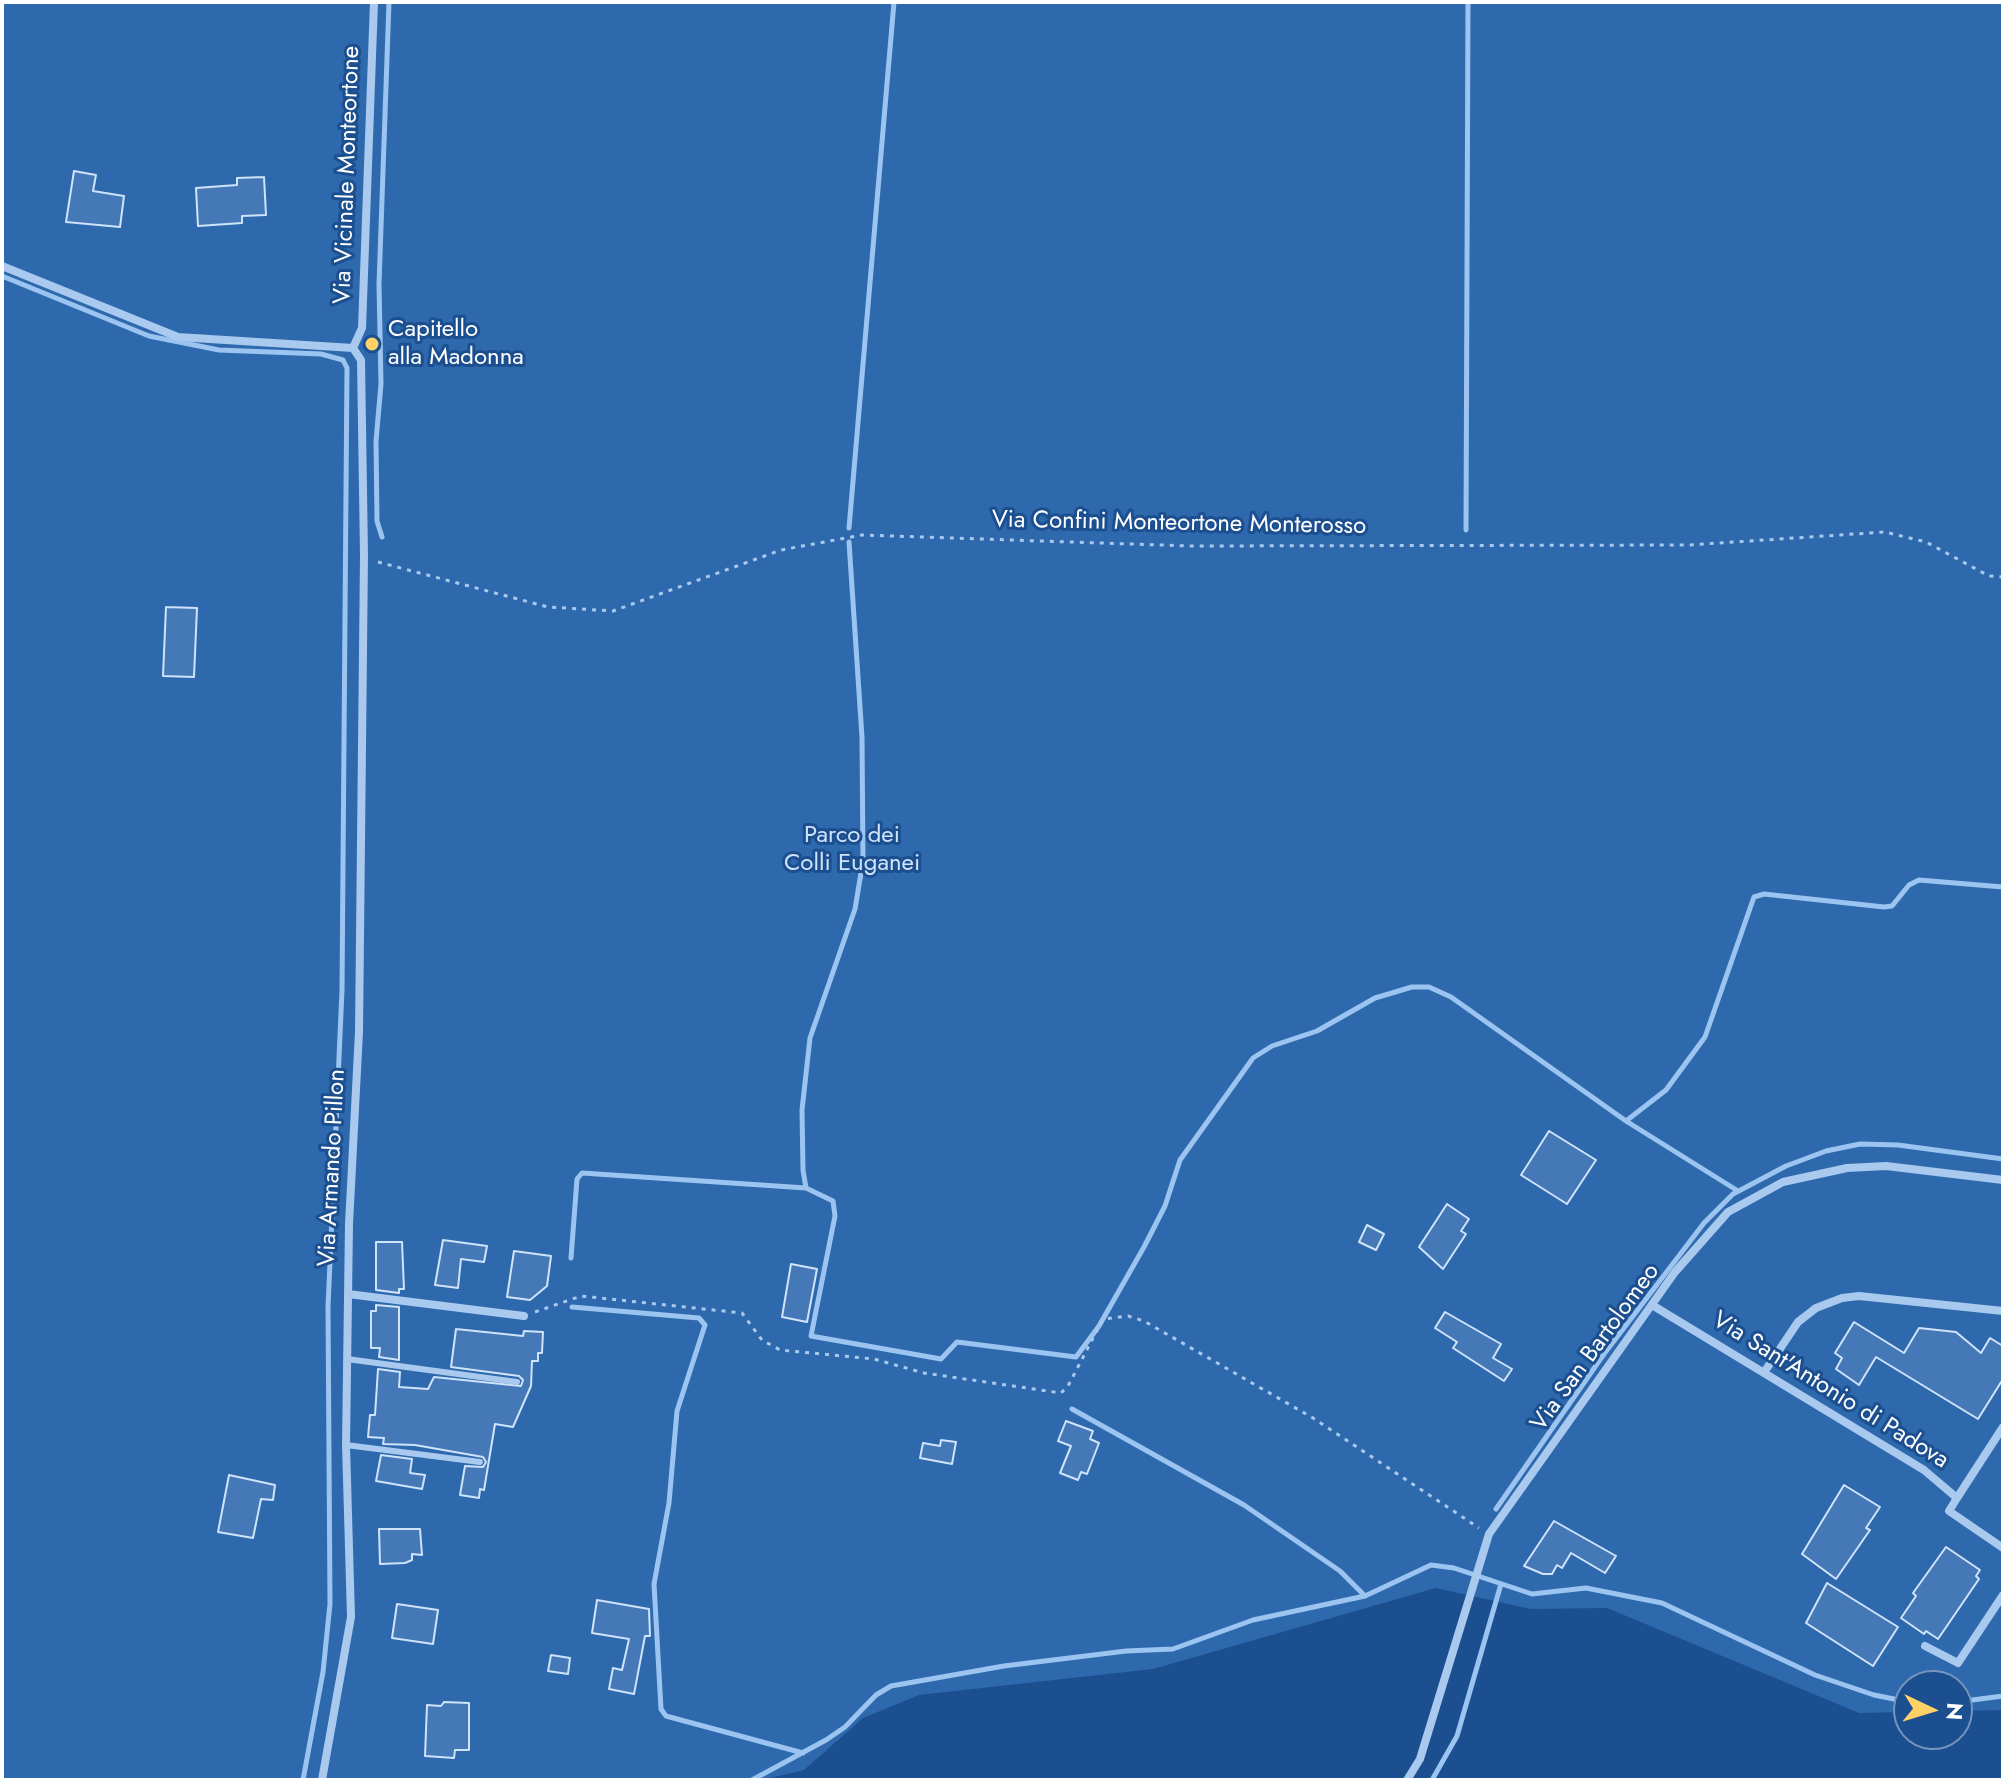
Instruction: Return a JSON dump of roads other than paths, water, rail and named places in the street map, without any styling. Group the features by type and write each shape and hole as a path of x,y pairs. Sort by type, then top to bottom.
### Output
{"street":[{"name":"Via Vicinale Monteortone","path":"353,348 362,328 374,2"},
{"path":"2,266 178,337 353,348"},
{"name":"Via Armando Pillon","path":"322,1780 351,1617 347,1359 359,1032 364,555 361,360 353,348"},
{"name":"Via San Bartolomeo","path":"1407,1780 1420,1759 1489,1534 1652,1305 1704,1237 1728,1212 1783,1182 1847,1168 1886,1166 2003,1180"},
{"path":"348,1294 524,1316"},
{"path":"1765,1371 1798,1322 1816,1308 1842,1298 1859,1296 2003,1311"},
{"name":"Via Sant'Antonio di Padova","path":"1652,1305 1924,1470 1957,1498 1949,1511 2003,1548"},
{"path":"1957,1498 2003,1427"},
{"path":"1925,1646 1958,1663 2003,1595"}],"lane":[{"path":"347,1359 517,1382"},
{"path":"346,1445 480,1462"}],"waterway":[{"path":"382,537 377,521 376,441 381,384 379,284 389,2"},
{"path":"849,528 894,2"},
{"path":"1466,530 1468,2"},
{"path":"2,276 149,336 219,350 321,354 343,360 347,368 342,990 328,1307 330,1604 323,1672 303,1780"},
{"path":"806,1188 802,1110 810,1038 855,909 863,861 862,737 849,542"},
{"path":"1626,1121 1666,1090 1705,1037 1754,897 1764,894 1884,907 1892,906 1909,885 1919,880 2003,887"},
{"path":"571,1258 577,1179 582,1173 806,1188 833,1201 835,1216 811,1336 941,1359 957,1342 1076,1357 1099,1326 1144,1247 1165,1206 1180,1160 1253,1058 1272,1046 1317,1031 1375,998 1412,987 1429,987 1451,997 1626,1121 1738,1191"},
{"path":"1496,1509 1604,1354 1704,1223 1733,1194 1786,1166 1826,1151 1860,1144 1898,1145 2003,1159"},
{"path":"572,1307 699,1318 705,1325 677,1411 669,1503 654,1584 661,1709 666,1716 803,1753"},
{"path":"1072,1409 1244,1505 1340,1571 1365,1596"},
{"path":"752,1780 826,1740 845,1727 876,1695 891,1686 1004,1666 1126,1651 1173,1649 1253,1620 1365,1596 1431,1565 1454,1568 1532,1594 1586,1588 1662,1603 1815,1675 1893,1699"},
{"path":"1432,1780 1457,1736 1501,1584"},
{"path":"1973,1700 2003,1696"}],"place":[{"name":"Capitello alla Madonna","path":"372,344"}],"park label":[{"name":"Parco dei Colli Euganei","path":"852,850"}]}
